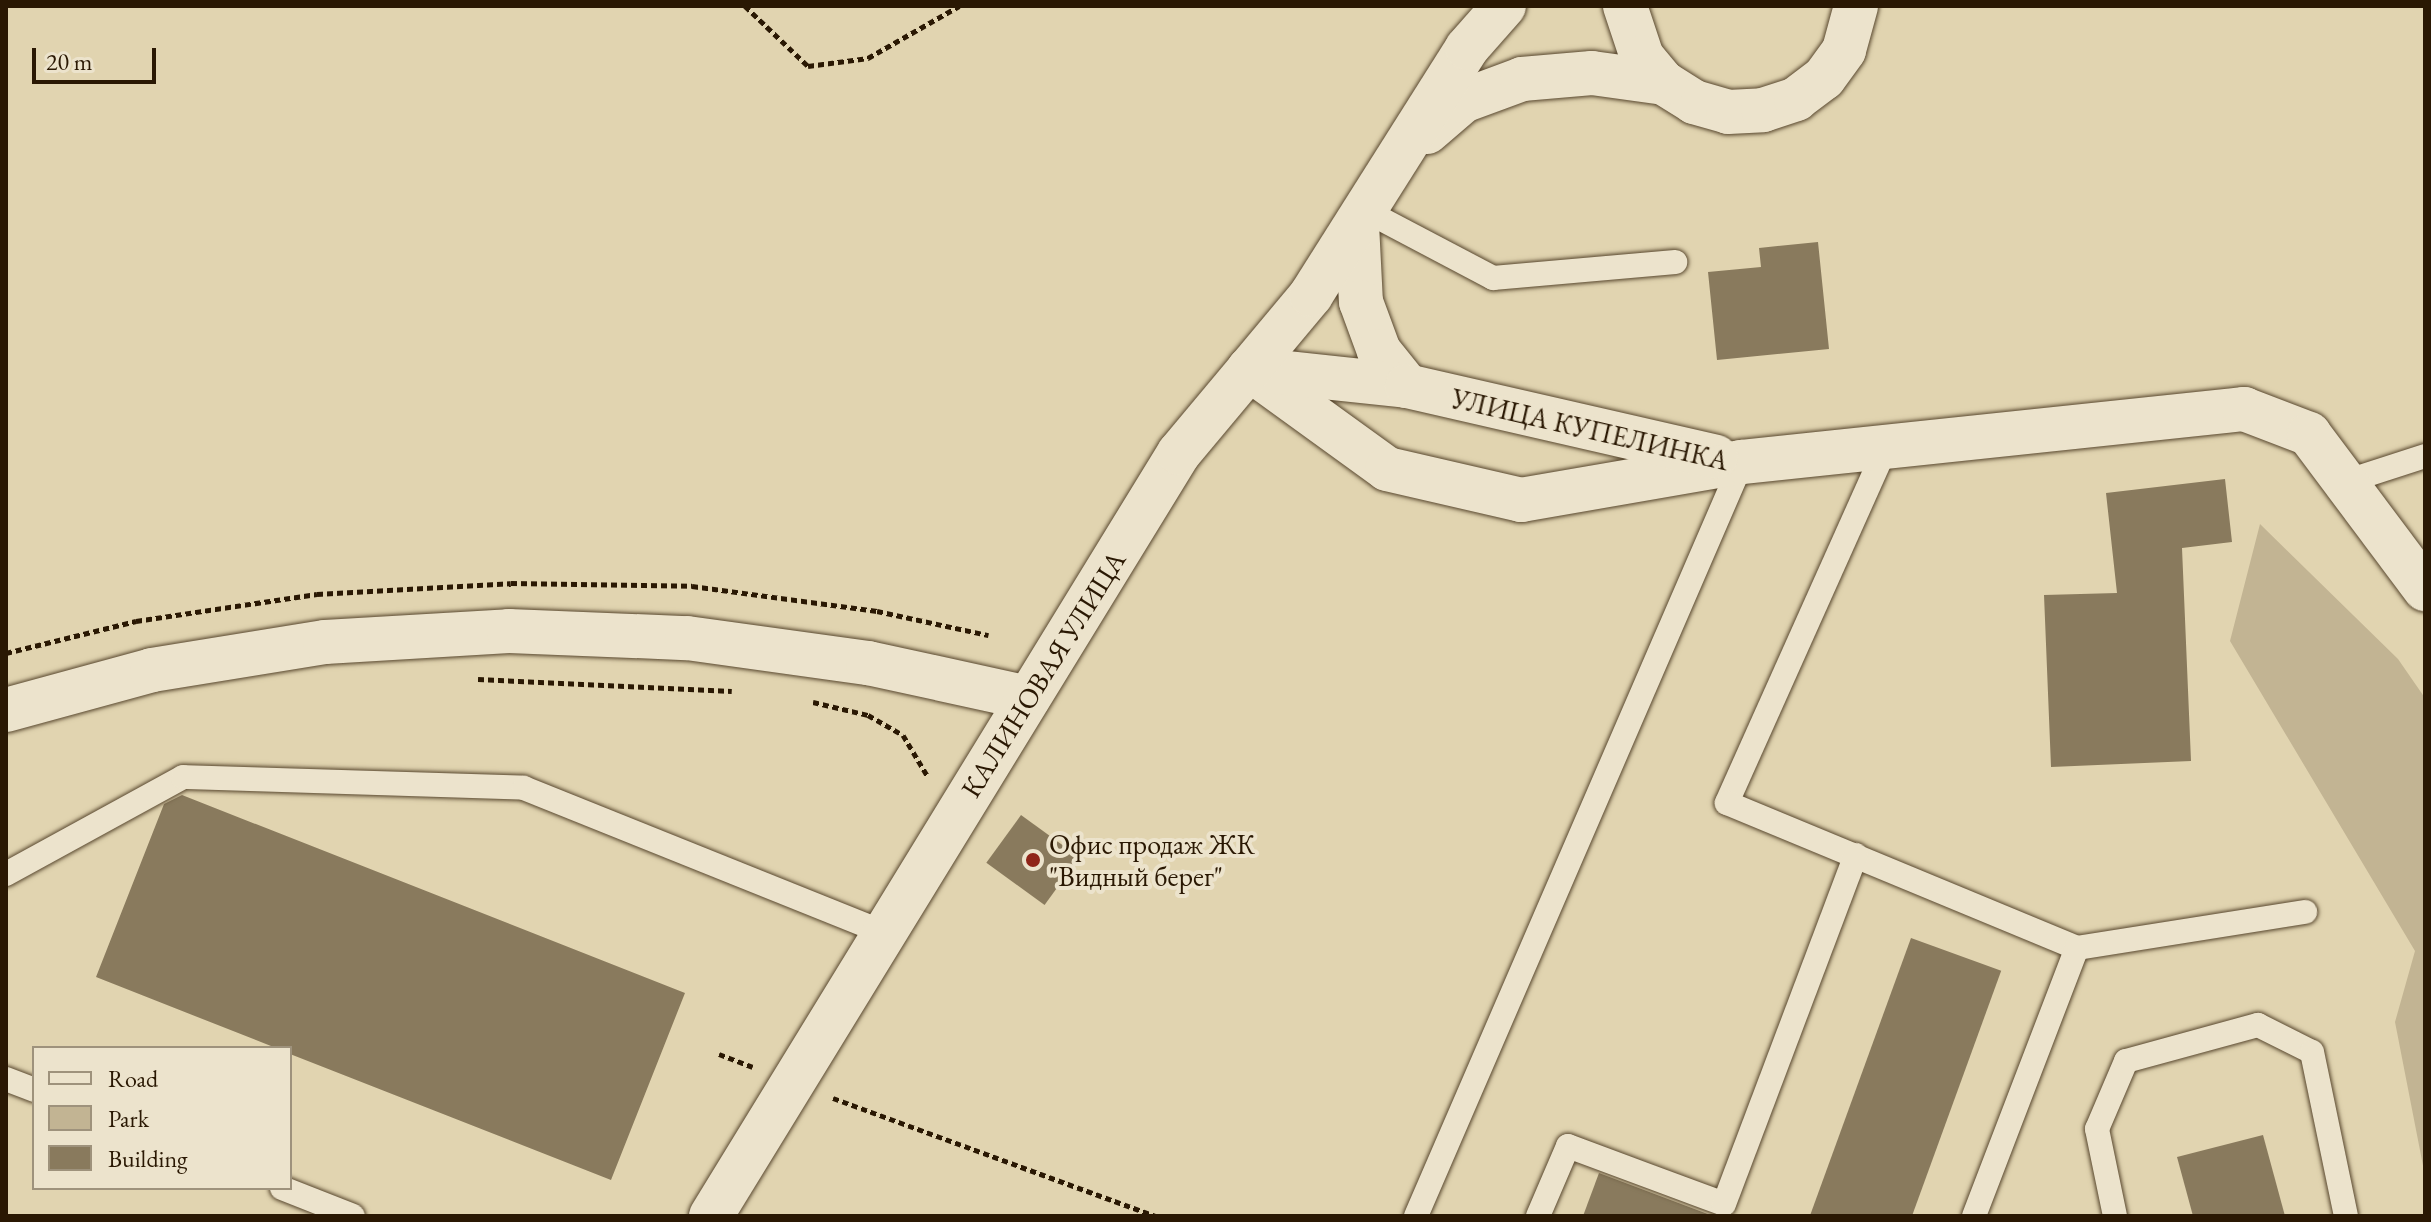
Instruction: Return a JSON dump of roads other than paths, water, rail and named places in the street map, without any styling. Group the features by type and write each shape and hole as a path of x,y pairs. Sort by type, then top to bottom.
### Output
{"street":[{"path":"1404,152 1467,48 1504,6"},
{"path":"1625,6 1642,57 1664,83 1694,102 1728,112 1763,110 1796,99 1824,78 1844,50 1856,6"},
{"path":"1404,152 1463,101 1522,79 1592,73 1664,83"},
{"name":"КАЛИНОВАЯ УЛИЦА","path":"711,1216 882,932 1179,453 1311,295 1404,152"},
{"path":"1361,218 1361,302 1379,351 1407,386"},
{"name":"УЛИЦА КУПЕЛИНКА","path":"1249,369 1407,386 1742,462"},
{"name":"УЛИЦА КУПЕЛИНКА","path":"1249,369 1387,469 1472,492 1521,500 1742,462"},
{"path":"1742,462 2244,409 2309,434 2425,589"},
{"path":"6,710 152,670 325,642 509,631 687,638 868,663 1028,698"}],"lane":[{"path":"1467,48 1488,6"},
{"path":"1361,218 1493,278 1675,262"},
{"path":"1886,447 1727,803 2077,948 2305,912"},
{"path":"2345,482 2425,456"},
{"path":"1416,1216 1742,462"},
{"path":"6,874 183,777 524,788 882,932"},
{"path":"1538,1216 1568,1146 1724,1204 1856,855"},
{"path":"1974,1216 2077,948"},
{"path":"2115,1216 2097,1129 2126,1061 2258,1025 2312,1052 2346,1216"},
{"path":"6,1079 32,1089"},
{"path":"287,1190 353,1216"}],"place":[{"name":"Офис продаж ЖК \"Видный берег\"","path":"1033,860"}]}
